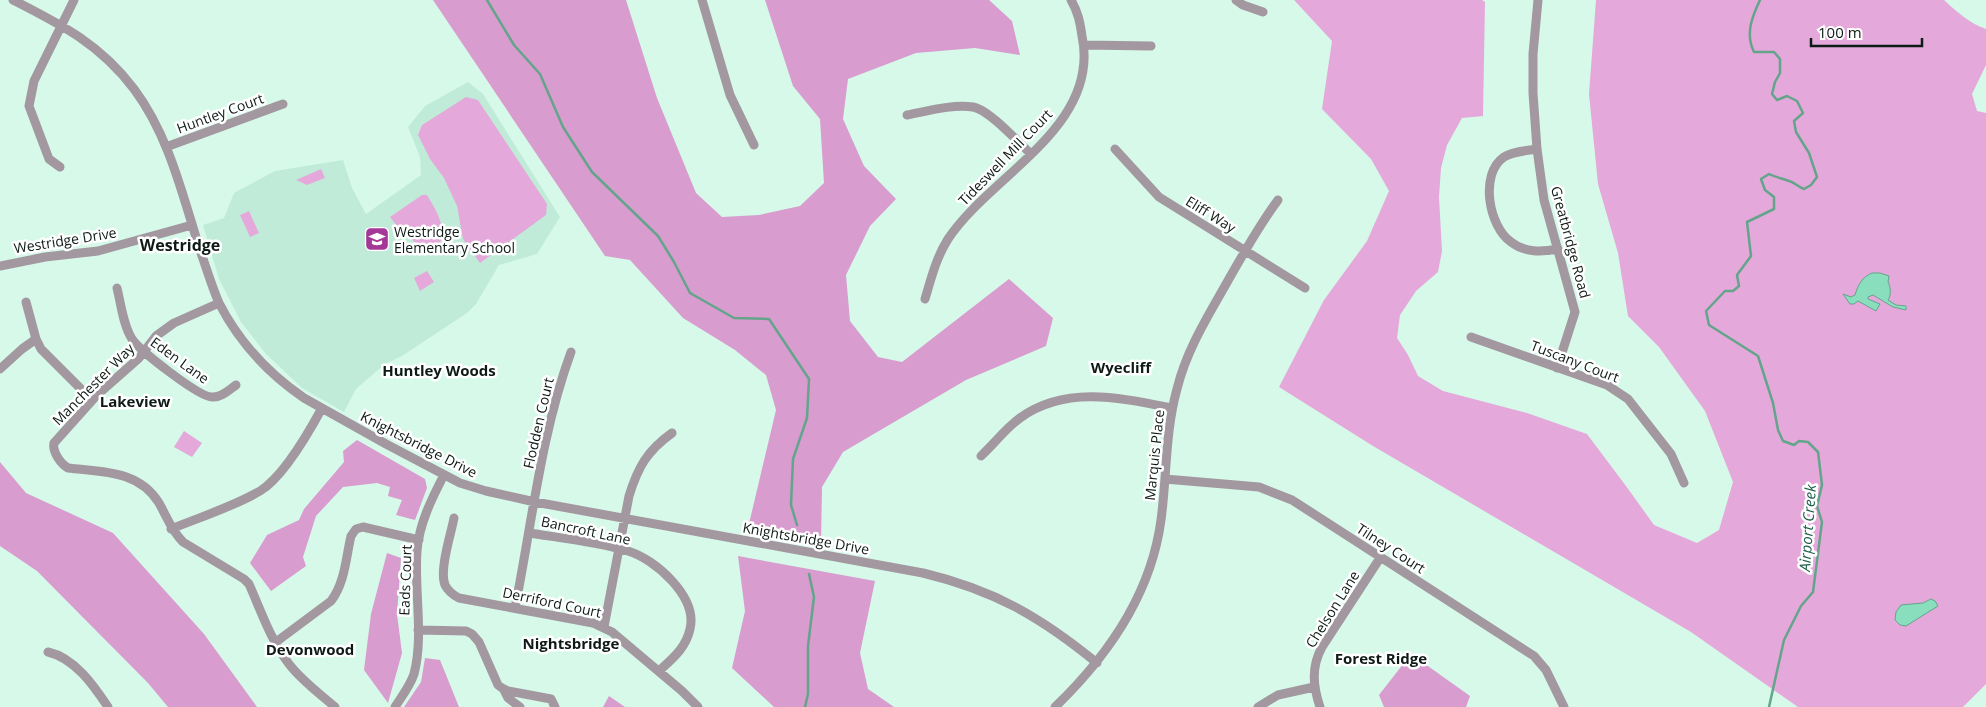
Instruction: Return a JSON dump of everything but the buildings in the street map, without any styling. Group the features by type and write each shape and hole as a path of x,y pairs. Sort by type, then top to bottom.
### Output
{"street":[{"name":"Knightsbridge Drive","path":"13,0 61,25 87,42 118,70 148,110 166,147 219,303 239,336 261,362 289,388 444,475 476,489 625,519 923,573 964,584 1010,603 1032,615 1097,663"},
{"path":"60,167 49,159 29,106 34,81 74,0"},
{"path":"702,0 730,95 754,145"},
{"name":"Tideswell Mill Court","path":"925,299 935,266 948,239 970,213 1058,126 1077,95 1084,64 1084,45 1078,11 1071,0"},
{"path":"1236,0 1243,5 1263,12"},
{"name":"Greatbridge Road","path":"1538,0 1532,54 1537,149 1544,200 1575,312 1557,368"},
{"path":"1084,45 1151,46"},
{"name":"Huntley Court","path":"166,147 283,104"},
{"path":"907,115 950,107 974,107 990,116 1031,154"},
{"name":"Eliff Way","path":"1115,148 1159,197 1306,288"},
{"path":"1537,149 1515,152 1504,157 1495,167 1489,182 1494,220 1503,236 1517,246 1541,252 1558,249"},
{"name":"Marquis Place","path":"1056,707 1097,663 1136,603 1149,571 1161,521 1172,408 1189,352 1245,251 1278,200"},
{"name":"Westridge Drive","path":"0,266 45,257 98,251 192,225"},
{"name":"Eden Lane","path":"116,288 128,331 132,339 144,352 187,384 207,396 218,397 236,385"},
{"path":"26,302 36,339 41,348 92,400"},
{"name":"Manchester Way","path":"219,303 164,329 148,345 144,352 92,400 54,443 54,450 64,466 68,468 119,473 139,482 154,496 171,529 184,542 244,578 249,584 276,642 289,664 298,675 335,707"},
{"name":"Tuscany Court","path":"1471,337 1607,386 1628,399 1671,454 1684,483"},
{"path":"0,370 22,349 36,339"},
{"name":"Flodden Court","path":"515,608 553,412 572,352"},
{"path":"981,456 1004,431 1021,417 1054,401 1086,396 1103,396 1172,408"},
{"path":"171,529 240,500 267,486 302,442 322,408"},
{"path":"604,627 629,496 640,467 654,446 672,433"},
{"name":"Eads Court","path":"395,707 414,673 418,630 416,580 419,540 427,513 444,475"},
{"name":"Tilney Court","path":"1165,478 1259,487 1292,500 1534,656 1546,670 1564,707"},
{"name":"Derriford Court","path":"454,518 443,573 448,590 459,598 593,623 604,627 698,707"},
{"path":"276,642 331,601 336,595 340,587 351,536 356,529 363,527 419,540"},
{"name":"Bancroft Lane","path":"530,533 628,551 654,565 677,586 686,602 691,622 687,638 675,657 658,671"},
{"name":"Chelson Lane","path":"1320,707 1314,687 1314,672 1321,650 1380,558"},
{"path":"418,630 460,629 472,634 479,642 498,685 504,690 508,698 520,707"},
{"path":"48,652 61,656 71,662 108,707"},
{"path":"1258,707 1278,695 1314,687"},
{"path":"504,690 551,699 555,707"}],"shaded area":[{"path":"433,0 626,0 657,98 696,193 722,217 759,215 800,206 824,183 820,119 793,86 765,0 989,0 1012,21 1020,55 975,48 916,53 848,79 843,119 864,166 896,199 870,226 846,275 850,321 878,357 902,362 1009,279 1053,318 1046,346 966,380 843,452 822,487 821,542 748,528 776,410 766,375 735,350 683,318 630,260 605,256"},
{"path":"1294,0 1482,0 1485,2 1483,116 1462,118 1447,145 1441,168 1439,197 1442,251 1438,272 1416,291 1400,315 1397,338 1418,376 1443,391 1527,413 1587,434 1654,525 1697,543 1719,530 1733,482 1705,411 1659,347 1628,316 1618,253 1598,184 1589,94 1596,0 1944,0 1969,20 1986,29 1986,65 1972,94 1977,111 1986,113 1986,684 1963,707 1798,707 1691,632 1373,446 1279,387 1324,300 1367,241 1389,191 1371,159 1322,109 1332,41"},
{"name":"Westridge Elementary School","path":"468,82 483,94 560,217 537,254 499,265 476,304 467,313 402,356 385,364 356,389 344,412 302,388 266,354 241,322 219,279 203,225 224,218 234,193 275,171 343,160 352,188 366,214 421,175 420,157 408,127 425,106"},
{"path":"466,97 478,100 547,204 546,215 480,263 463,239 457,206 444,178 430,159 418,135 422,125"},
{"path":"321,169 325,178 307,185 296,180"},
{"path":"422,195 427,195 440,219 442,232 439,246 416,243 400,230 390,217"},
{"path":"249,211 259,233 250,237 240,215"},
{"path":"427,271 434,282 420,291 414,278"},
{"path":"1872,273 1889,276 1890,296 1888,300 1896,305 1906,306 1906,310 1893,307 1873,295 1868,297 1868,299 1880,304 1876,311 1858,301 1850,304 1843,294 1851,297 1855,295 1861,282"},
{"path":"184,431 202,443 192,457 174,447"},
{"path":"357,440 425,479 427,488 415,520 396,515 402,500 388,496 390,487 377,483 343,487 316,516 303,557 306,566 271,591 250,563 267,535 299,520 304,509 344,462 343,451"},
{"path":"0,462 26,493 113,533 204,634 257,707 168,707 148,683 37,571 0,546"},
{"path":"387,553 401,558 397,614 402,653 388,703 364,670 371,614"},
{"path":"738,556 875,581 860,653 868,689 894,707 774,707 732,668 745,611"},
{"path":"1931,599 1938,606 1906,626 1900,625 1895,620 1896,612 1901,605 1923,603"},
{"path":"1411,654 1470,696 1466,707 1384,707 1379,695"},
{"path":"425,658 440,660 459,707 404,707 421,682"},
{"path":"609,696 625,707 603,707"}],"waterway":[{"path":"487,0 514,45 540,74 563,127 592,172 658,236 690,293 734,318 769,319 809,379 807,418 793,459 791,505 797,525"},
{"name":"Airport Creek","path":"1760,0 1751,26 1751,45 1754,52 1774,52 1780,59 1780,73 1772,94 1777,100 1787,96 1797,101 1803,113 1794,121 1796,132 1809,153 1817,177 1811,185 1804,189 1769,174 1761,179 1765,190 1774,197 1774,209 1747,222 1751,256 1737,275 1739,286 1733,291 1725,291 1706,311 1709,325 1758,356 1773,403 1778,430 1783,441 1794,445 1799,441 1808,442 1818,452 1822,485 1817,506 1822,522 1813,592 1801,606 1784,640 1769,707"},
{"path":"805,707 808,694 808,646 814,597 809,574"}],"place":[{"name":"Westridge Elementary School","path":"377,239"}],"district":[{"name":"Westridge","path":"180,245"},
{"name":"Wyecliff","path":"1121,367"},
{"name":"Huntley Woods","path":"439,370"},
{"name":"Lakeview","path":"135,401"},
{"name":"Nightsbridge","path":"571,643"},
{"name":"Devonwood","path":"310,649"},
{"name":"Forest Ridge","path":"1381,658"}]}
